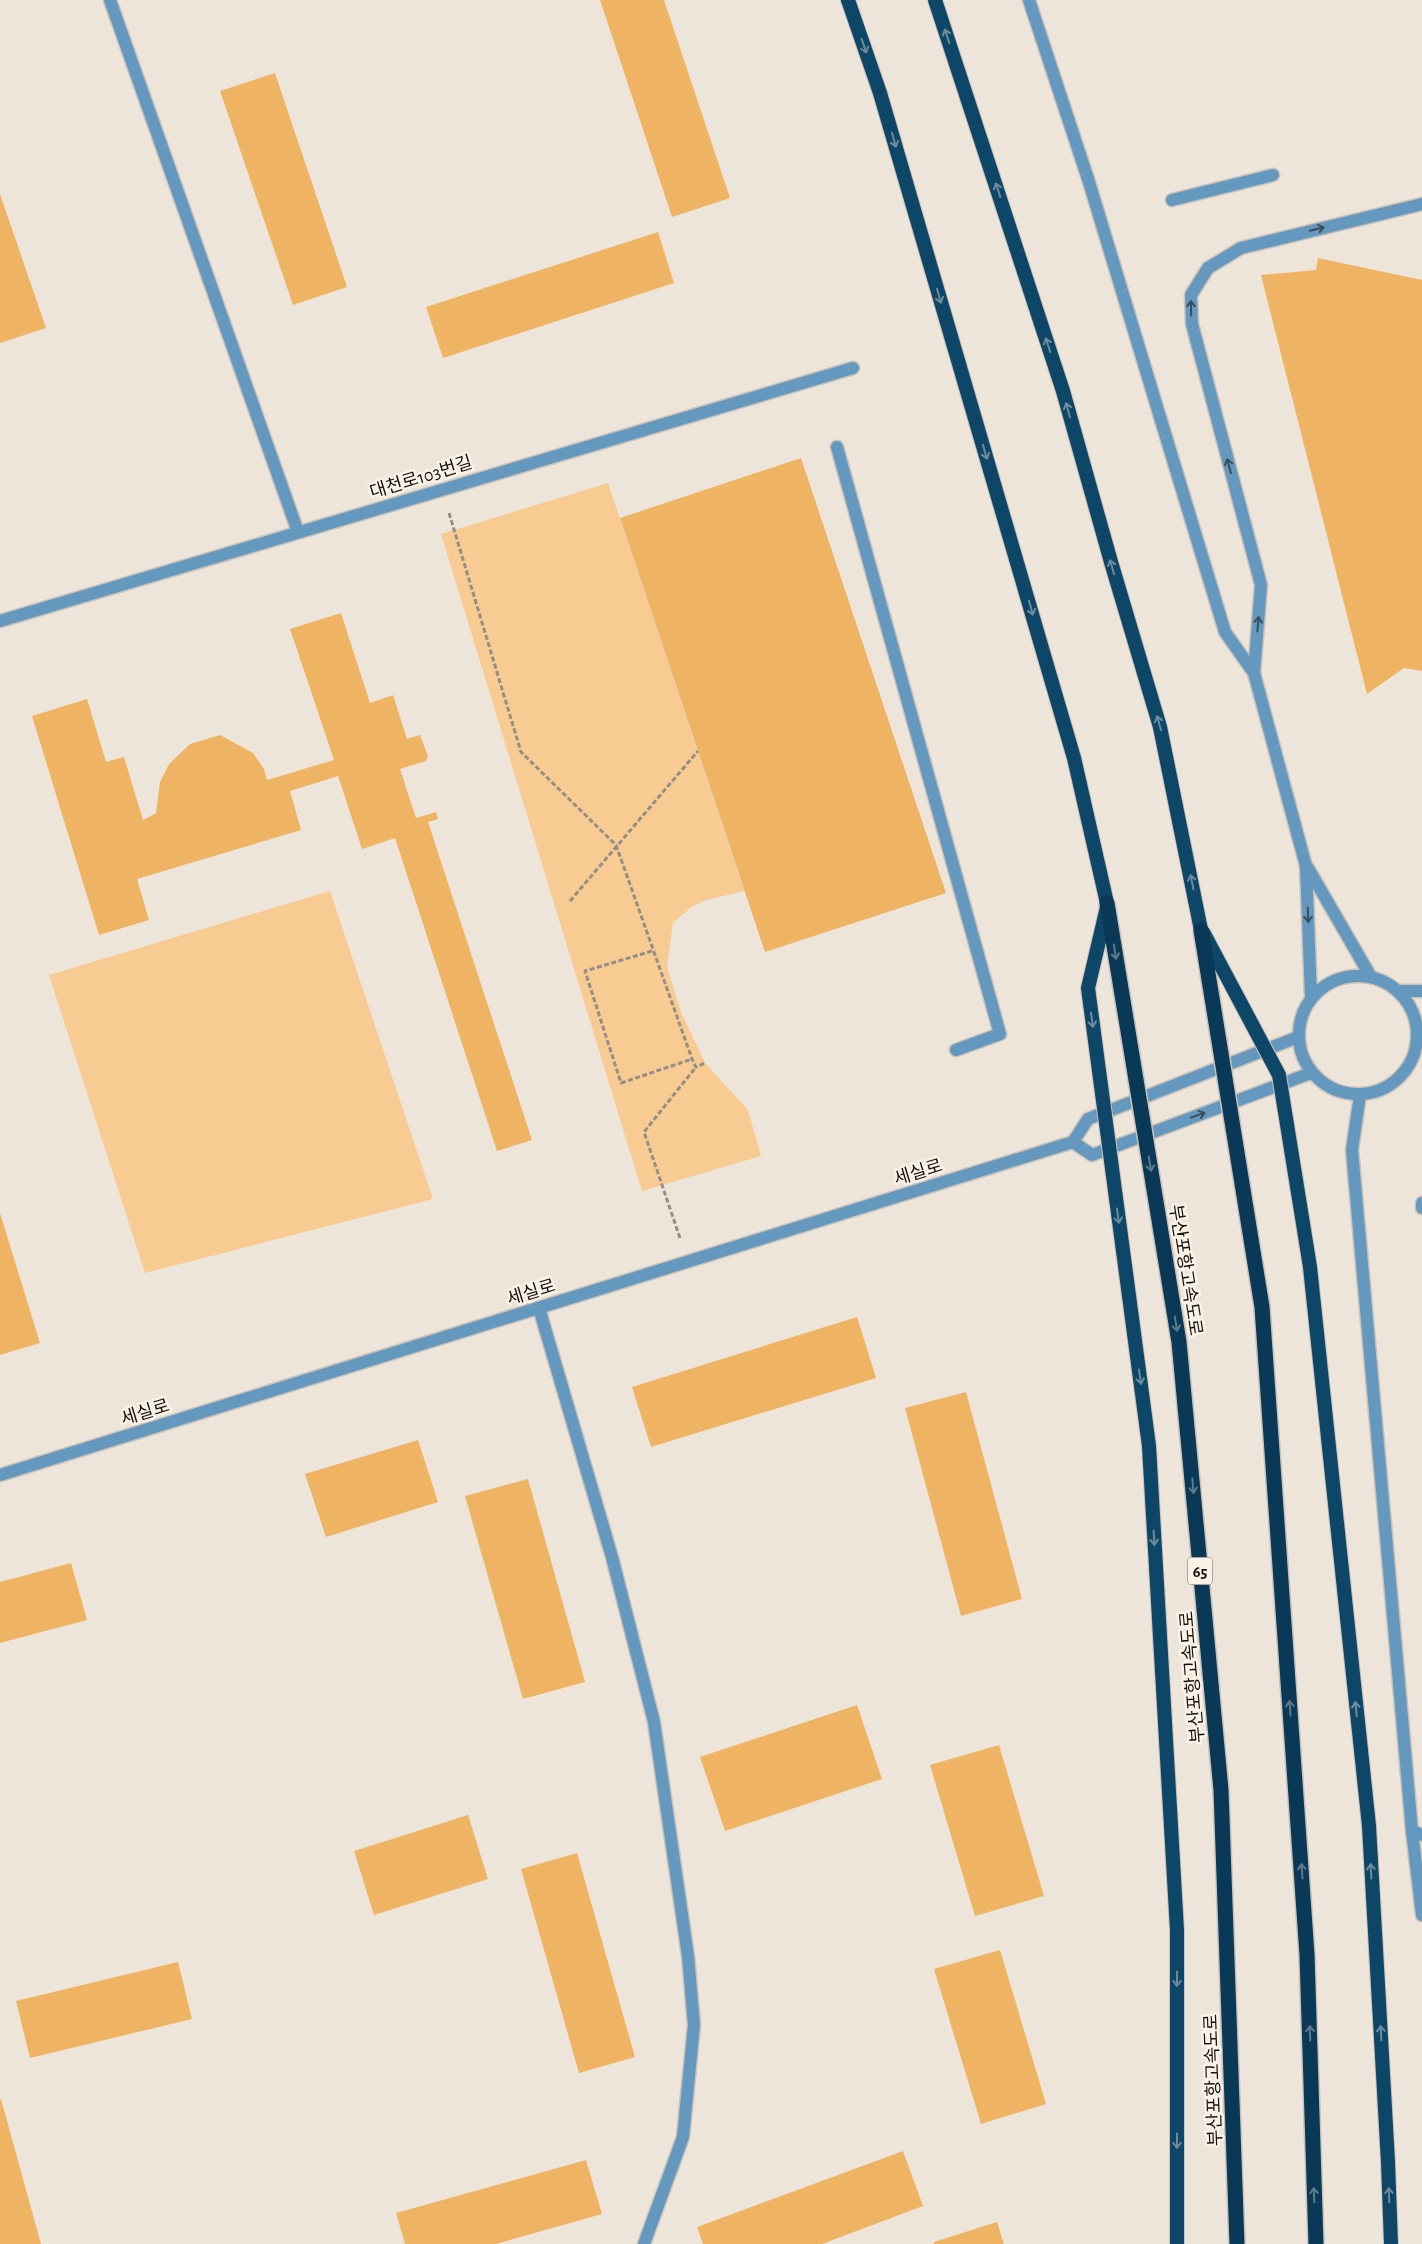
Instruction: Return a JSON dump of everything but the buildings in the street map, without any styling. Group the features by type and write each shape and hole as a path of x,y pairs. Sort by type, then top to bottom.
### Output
{"highway":[{"path":"848,0 880,93 1074,758 1107,903 1088,988 1149,1446 1177,1930 1177,2244"},
{"path":"935,0 1063,391 1160,727 1201,930 1262,1307 1308,1955 1316,2244"},
{"name":"부산포항고속도로","path":"1107,903 1179,1342 1221,1790 1237,2244"},
{"path":"1201,930 1279,1075 1310,1267 1369,1826 1388,2152 1391,2244"}],"street":[{"path":"110,0 298,532"},
{"path":"1029,0 1089,182 1225,632 1254,673"},
{"path":"1172,200 1273,175"},
{"path":"1311,997 1306,866 1254,673 1261,586 1192,324 1191,295 1208,268 1240,248 1422,204"},
{"name":"대천로103번길","path":"0,621 853,368"},
{"path":"837,447 1000,1034 956,1050"},
{"path":"1306,866 1371,977"},
{"path":"1354,976 1371,977 1386,983 1398,991 1409,1005 1416,1020 1418,1037 1418,1052 1406,1070 1394,1083 1378,1092 1360,1095 1342,1093 1325,1086 1311,1073 1302,1057 1298,1037 1304,1009 1311,997 1323,986 1338,978 1354,976"},
{"path":"1398,991 1422,991"},
{"path":"1298,1037 1088,1119 1073,1142 1092,1155 1311,1073"},
{"path":"1360,1095 1352,1150 1417,1833 1422,1915"},
{"name":"세실로","path":"0,1475 1073,1142"},
{"path":"1422,1203 1422,1208"},
{"path":"539,1308 612,1557 654,1722 688,1956 694,2025 683,2137 644,2244"}],"path":[{"path":"442,490 521,752 616,845 652,951 696,1067"},
{"path":"570,901 698,751"},
{"path":"652,951 585,971 621,1083 692,1059"},
{"path":"688,1262 644,1132 696,1067 706,1063"}],"shaded area":[{"path":"608,483 744,891 706,900 691,907 673,923 667,967 681,1012 705,1063 748,1110 761,1156 642,1191 441,534"},
{"path":"330,891 433,1199 145,1273 49,975"}]}
